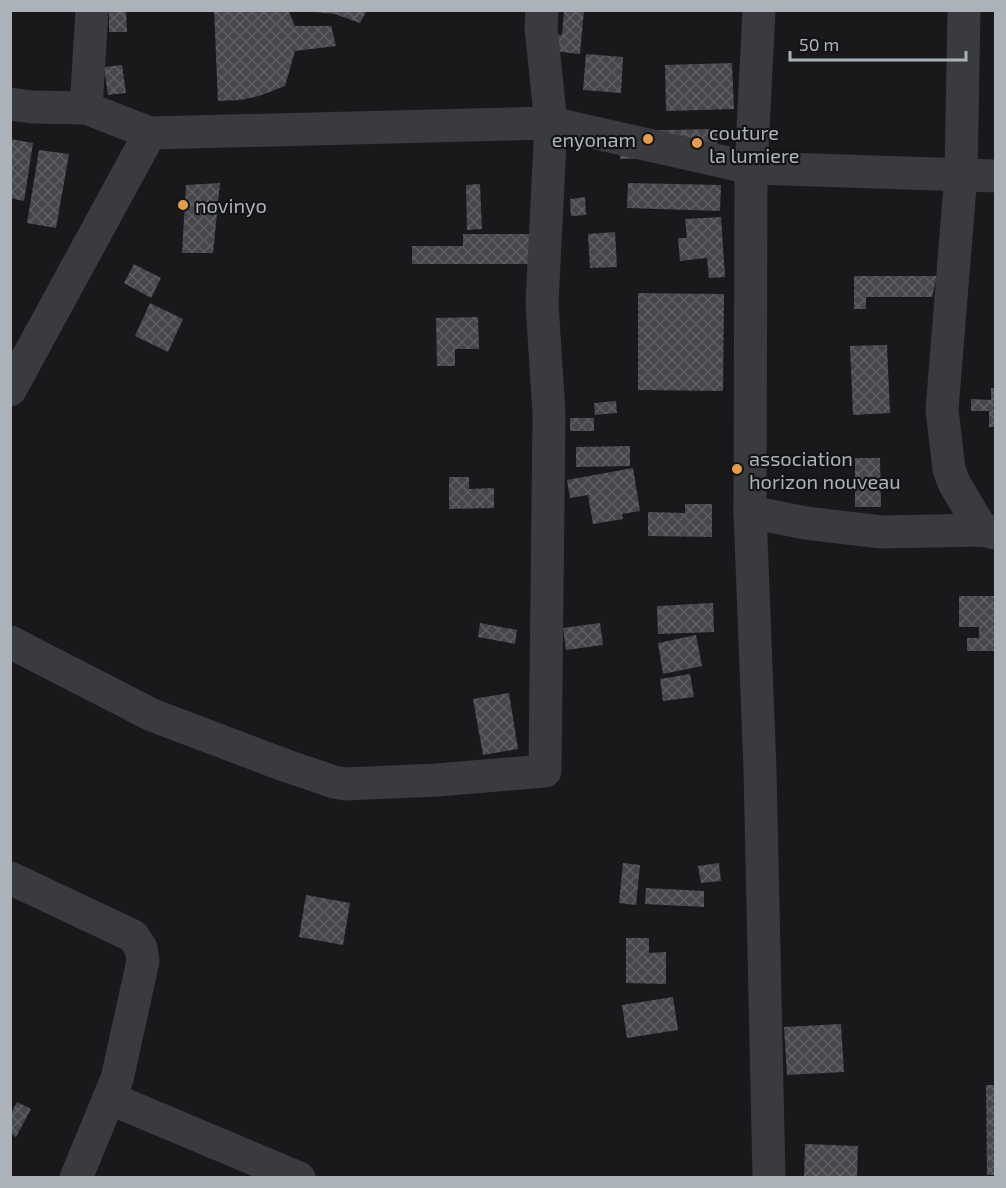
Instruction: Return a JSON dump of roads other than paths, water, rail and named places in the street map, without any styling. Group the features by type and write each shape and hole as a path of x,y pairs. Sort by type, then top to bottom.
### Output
{"street":[{"path":"86,108 92,10"},
{"path":"10,642 152,716 334,782 346,784 437,780 545,771 549,414 542,303 551,123 541,28 542,10"},
{"path":"759,10 751,168 750,512 760,770 769,1178"},
{"path":"964,10 961,174 942,410 948,470 954,483 989,531"},
{"path":"10,104 32,107 86,108 150,133 551,123 751,168 996,176"},
{"path":"10,390 150,133"},
{"path":"750,512 806,523 881,532 989,531"},
{"path":"10,878 133,936 141,948 143,961 117,1079 76,1178"},
{"path":"109,1098 299,1178"}],"place":[{"name":"enyonam","path":"648,139"},
{"name":"couture la lumiere","path":"697,143"},
{"name":"novinyo","path":"183,205"},
{"name":"association horizon nouveau","path":"737,469"}]}
